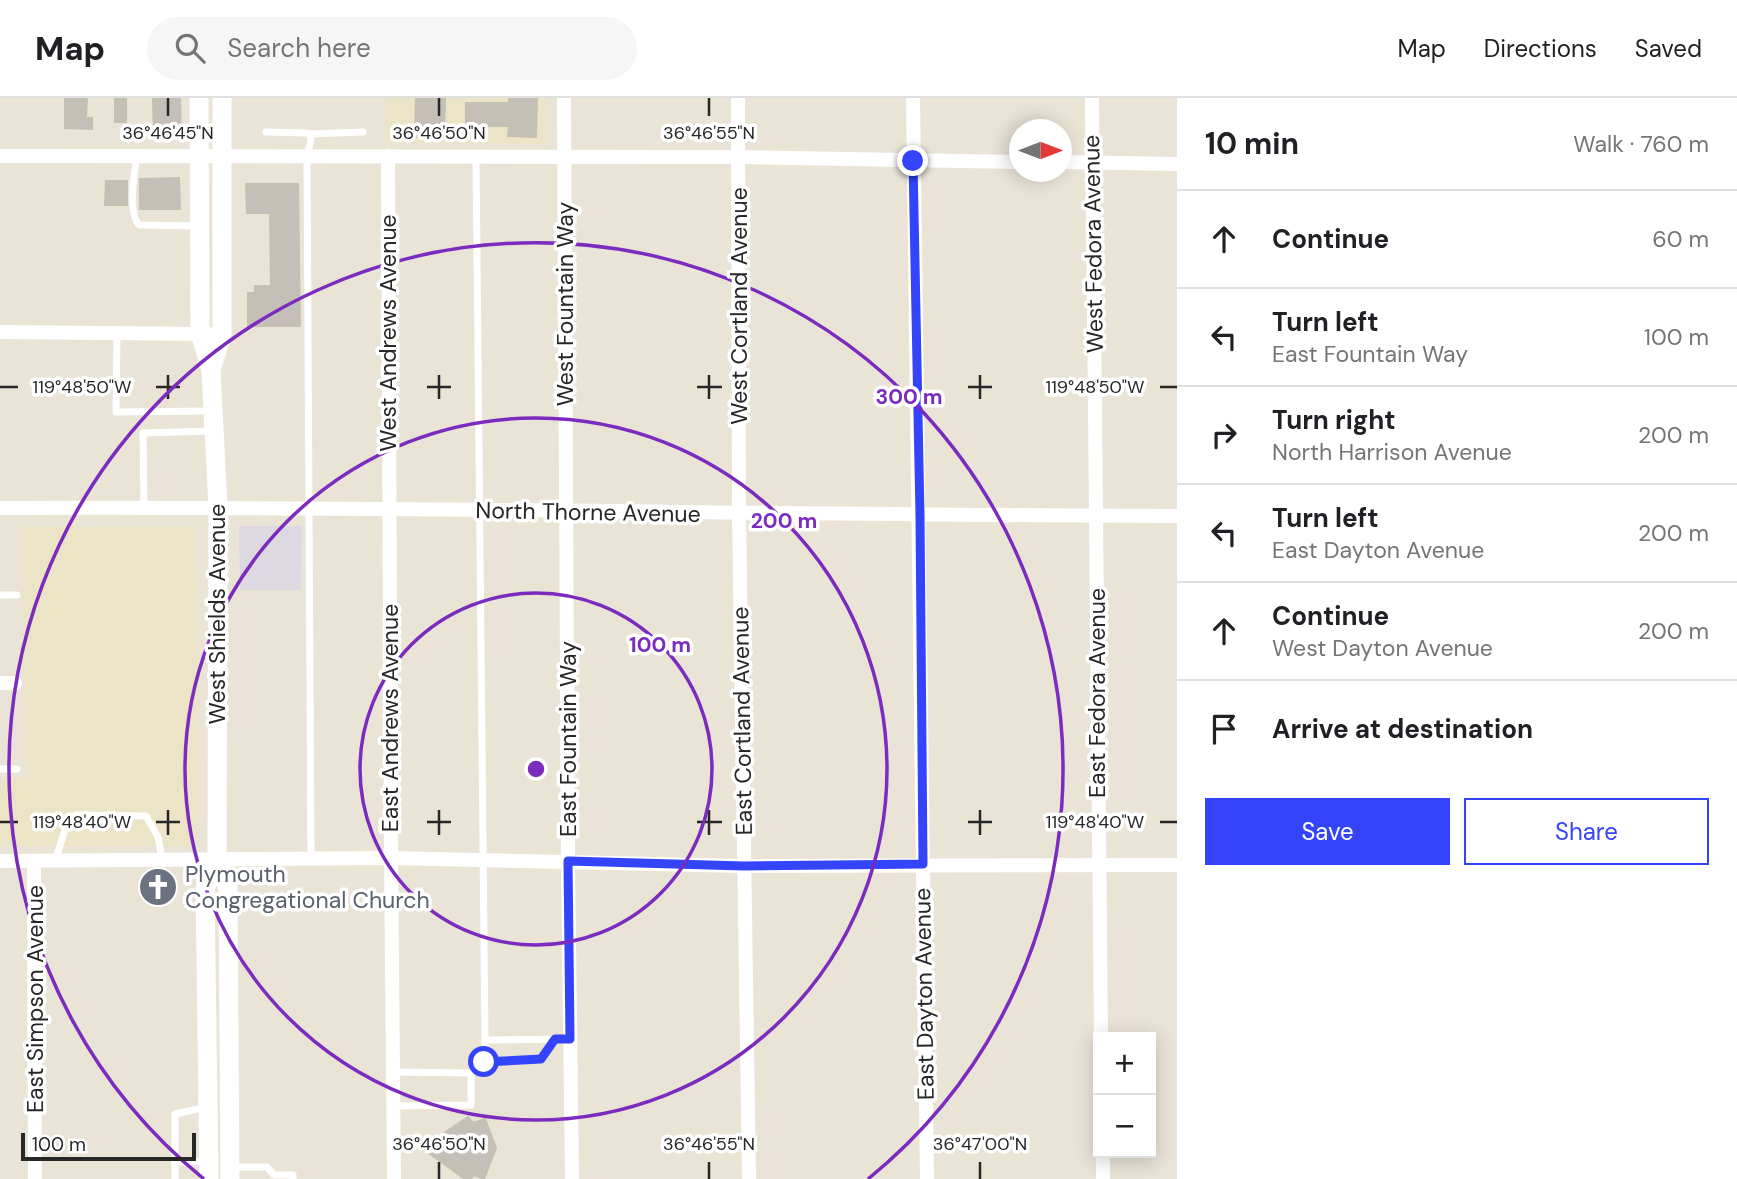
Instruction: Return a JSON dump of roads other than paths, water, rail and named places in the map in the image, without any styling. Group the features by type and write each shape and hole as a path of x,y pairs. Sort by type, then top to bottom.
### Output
{"main road":[{"name":"West Shields Avenue","path":"199,98 200,333 211,370 218,507 217,859 228,889 230,1173"},
{"name":"West Shields Avenue","path":"211,370 222,335 222,98"},
{"name":"West Shields Avenue","path":"209,1170 205,889 217,859"}],"street":[{"name":"West Fountain Way","path":"564,98 567,510"},
{"name":"West Cortland Avenue","path":"738,98 739,514"},
{"name":"East Dayton Avenue","path":"913,98 927,1179"},
{"name":"West Fedora Avenue","path":"1092,98 1096,516"},
{"path":"0,156 738,157 1009,162"},
{"name":"West Andrews Avenue","path":"388,156 388,509"},
{"path":"1072,162 1177,164"},
{"path":"0,332 222,335"},
{"name":"North Thorne Avenue","path":"0,508 218,507 920,516 1177,516"},
{"name":"East Andrews Avenue","path":"388,509 394,1179"},
{"name":"East Fountain Way","path":"567,510 572,1179"},
{"name":"East Cortland Avenue","path":"739,514 749,1179"},
{"name":"East Fedora Avenue","path":"1096,516 1101,1032"},
{"path":"0,861 391,858 744,866 1177,865"},
{"name":"East Simpson Avenue","path":"34,861 35,1179"},
{"path":"1103,1158 1103,1179"}],"lane":[{"path":"266,132 363,132"},
{"path":"310,134 307,156 311,858"},
{"path":"137,156 134,175 136,222 139,225 200,226"},
{"path":"475,157 484,1062"},
{"path":"117,333 116,412 213,411"},
{"path":"144,507 144,433 214,431"},
{"path":"0,595 17,595"},
{"path":"0,769 17,769"},
{"path":"55,861 65,830 75,815 146,816 158,837 163,860"},
{"path":"393,1072 471,1073 484,1062 541,1059 555,1039"},
{"path":"485,1040 570,1039"},
{"path":"394,1106 471,1105 471,1073"},
{"path":"175,1179 175,1114 208,1107"},
{"path":"175,1162 209,1170"},
{"path":"230,1173 267,1167 274,1175 293,1175 293,1179"}],"place":[{"name":"Plymouth Congregational Church","path":"158,887"}]}
